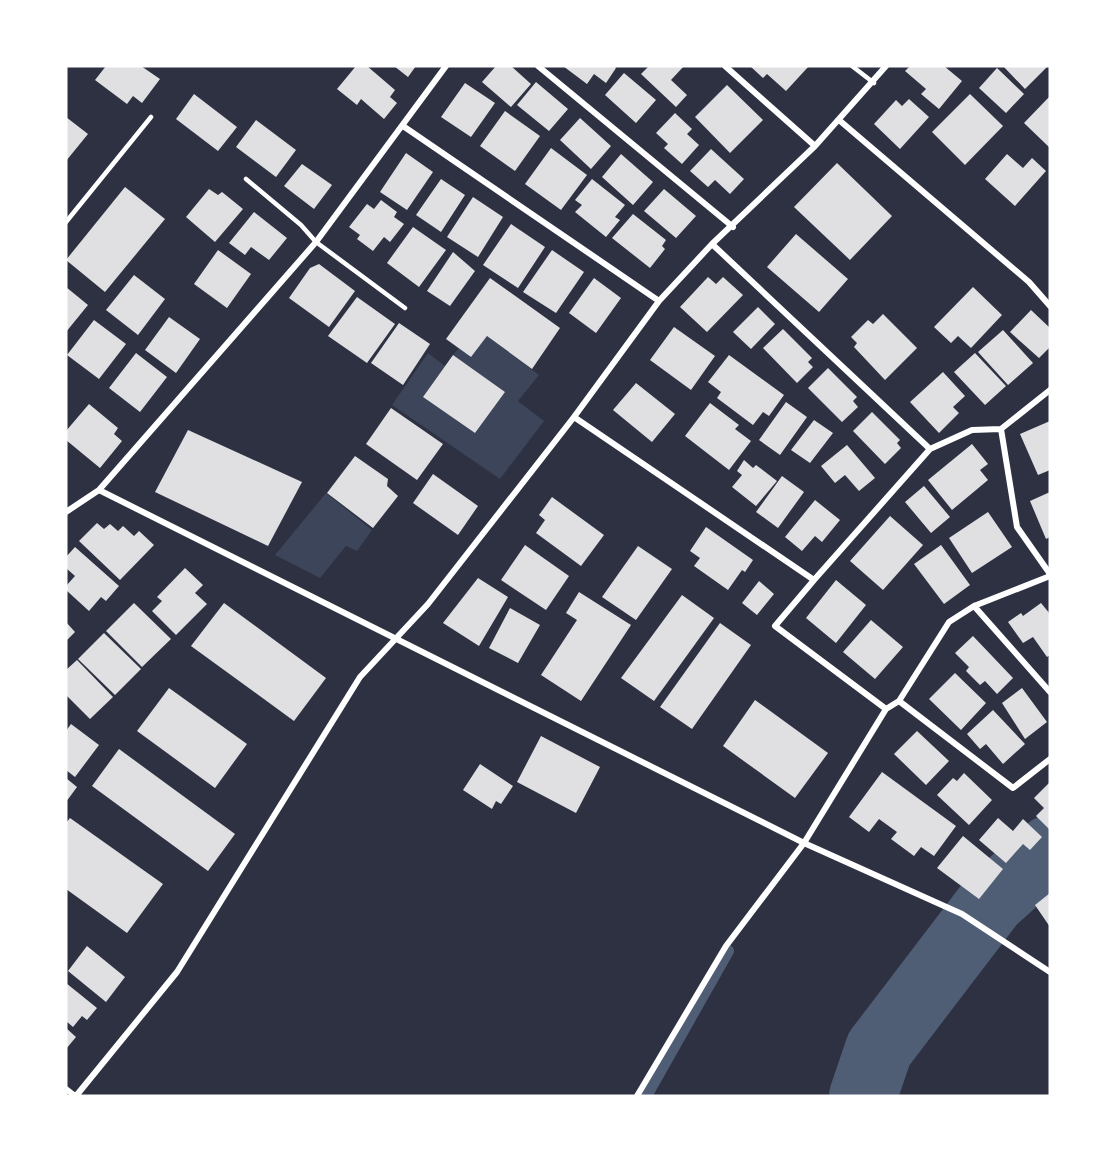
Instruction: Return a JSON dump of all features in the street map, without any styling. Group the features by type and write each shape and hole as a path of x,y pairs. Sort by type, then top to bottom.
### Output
{"street":[{"path":"66,512 99,490 316,242 446,66"},
{"path":"538,66 733,227"},
{"path":"725,66 815,146"},
{"path":"66,1089 76,1096 177,972 360,677 428,604 574,417 659,301 712,244 733,227 815,146 874,83 886,66"},
{"path":"839,120 1029,282 1050,306"},
{"path":"403,126 659,301"},
{"path":"712,244 930,449"},
{"path":"886,709 775,626 930,449 972,430 1001,429 1050,390"},
{"path":"574,417 814,580"},
{"path":"637,1096 726,946 804,843 886,709 899,701 949,622 974,606 1050,575 1017,527 1001,429"},
{"path":"99,490 396,636 804,843 962,914 1050,972"},
{"path":"974,606 1050,692"},
{"path":"899,701 1013,788 1050,759"}],"lane":[{"path":"852,66 874,83"},
{"path":"66,222 151,117"},
{"path":"246,178 301,225 316,242 405,308"}],"shaded area":[{"path":"487,336 539,375 518,401 544,421 500,479 392,405 428,353 445,366 423,397 475,433 505,392 453,355 459,348 471,357"},
{"path":"326,493 372,530 357,551 346,546 320,578 275,555"}],"building":[{"path":"106,66 141,66 160,79 142,103 133,96 127,104 95,80"},
{"path":"356,66 367,66 395,90 390,97 397,103 384,119 361,99 357,105 337,89"},
{"path":"394,66 416,66 408,77"},
{"path":"496,66 511,66 531,84 511,107 482,82"},
{"path":"563,66 614,66 616,68 606,83 594,74 587,84"},
{"path":"649,66 684,66 671,80 687,95 676,107 641,74"},
{"path":"750,66 809,66 786,91 767,74 763,78"},
{"path":"910,66 944,66 962,81 939,109 921,94 926,89 905,71"},
{"path":"1003,66 1048,66 1025,89"},
{"path":"997,68 1024,94 1006,113 979,88"},
{"path":"624,73 656,100 636,123 605,95"},
{"path":"536,82 568,109 549,131 517,105"},
{"path":"465,83 495,103 471,137 441,117"},
{"path":"727,85 763,120 730,153 695,117"},
{"path":"194,94 237,127 218,151 176,119"},
{"path":"970,94 1003,126 965,165 932,132"},
{"path":"1050,96 1050,148 1024,123"},
{"path":"909,99 929,117 900,149 874,124 896,100 902,106"},
{"path":"505,111 540,136 515,171 480,146"},
{"path":"675,113 692,129 687,134 699,145 682,164 664,148 668,144 656,133"},
{"path":"66,117 88,134 66,161"},
{"path":"580,118 611,146 591,169 560,140"},
{"path":"256,120 296,150 276,177 236,147"},
{"path":"551,148 587,175 561,210 525,184"},
{"path":"711,149 744,179 730,194 715,180 708,187 690,171"},
{"path":"406,153 433,172 407,210 380,192"},
{"path":"621,154 653,182 633,205 602,177"},
{"path":"1007,154 1023,168 1032,158 1046,171 1015,206 985,179"},
{"path":"837,163 892,216 850,260 794,207"},
{"path":"302,164 332,185 314,209 284,186"},
{"path":"441,179 465,195 441,232 416,215"},
{"path":"592,179 625,205 615,217 620,220 606,237 575,212 582,205 575,200"},
{"path":"125,187 165,219 105,292 66,260"},
{"path":"209,189 218,195 222,192 243,209 215,242 186,217"},
{"path":"664,189 696,216 676,238 644,211"},
{"path":"473,197 503,217 478,257 447,237"},
{"path":"381,200 397,212 394,217 404,224 390,242 384,237 373,251 357,239 360,235 349,227 367,204 374,209"},
{"path":"254,212 287,238 269,260 251,247 245,255 229,243"},
{"path":"633,214 666,240 662,246 665,249 650,268 612,238"},
{"path":"511,224 545,247 518,288 483,265"},
{"path":"413,227 446,250 419,287 387,263"},
{"path":"796,234 848,279 819,312 767,267"},
{"path":"218,250 251,274 227,308 194,284"},
{"path":"552,250 584,272 556,313 523,292"},
{"path":"453,252 475,271 450,306 427,291"},
{"path":"319,264 355,291 329,327 289,298 310,268"},
{"path":"134,275 165,299 138,335 106,310"},
{"path":"708,277 716,284 723,277 743,295 707,332 680,307"},
{"path":"490,278 560,328 532,369 487,336 471,357 446,339"},
{"path":"594,278 621,298 596,333 569,313"},
{"path":"66,287 88,305 66,332"},
{"path":"973,287 1002,315 971,348 958,336 951,343 934,327"},
{"path":"357,297 395,324 367,363 328,336"},
{"path":"758,307 775,324 751,349 733,332"},
{"path":"1031,310 1050,328 1050,347 1039,358 1010,332"},
{"path":"883,314 917,348 885,380 854,347 857,343 851,337 868,320 873,324"},
{"path":"169,317 200,339 176,373 145,350"},
{"path":"94,320 126,344 99,379 67,355"},
{"path":"399,323 430,344 403,385 371,363"},
{"path":"674,327 715,356 691,390 650,360"},
{"path":"783,329 812,358 808,362 813,367 797,383 763,348"},
{"path":"1003,330 1033,363 1008,385 978,352"},
{"path":"136,353 167,377 140,412 109,388"},
{"path":"975,353 1006,386 985,405 954,372"},
{"path":"453,355 505,392 475,433 423,397"},
{"path":"729,355 784,395 769,416 763,412 753,425 717,398 721,392 708,382"},
{"path":"828,368 857,397 853,401 858,407 842,422 808,388"},
{"path":"943,372 965,396 953,407 959,413 939,433 910,402"},
{"path":"636,383 675,414 652,442 613,410"},
{"path":"786,402 807,417 780,455 759,440"},
{"path":"710,403 739,425 735,429 751,441 729,470 685,436"},
{"path":"89,404 118,428 114,434 122,441 100,468 66,440 66,431"},
{"path":"391,408 443,444 417,480 366,444"},
{"path":"872,412 900,440 897,443 901,448 885,464 853,431"},
{"path":"814,420 833,433 810,463 791,450"},
{"path":"1050,421 1050,470 1038,475 1020,434"},
{"path":"188,430 302,482 268,546 155,492"},
{"path":"972,444 988,464 980,470 988,480 952,510 928,480"},
{"path":"847,445 875,478 859,491 845,475 835,483 821,466"},
{"path":"355,456 388,479 387,486 398,496 373,528 327,493"},
{"path":"744,460 753,468 756,465 777,481 756,506 732,487 742,475 737,471"},
{"path":"433,474 478,506 458,535 413,503"},
{"path":"782,476 804,492 778,528 756,512"},
{"path":"924,486 950,517 931,533 905,502"},
{"path":"1050,492 1050,537 1046,539 1030,501"},
{"path":"552,497 604,535 581,566 536,533 545,520 539,515"},
{"path":"815,500 840,520 822,542 815,536 802,551 785,537"},
{"path":"988,512 1012,547 972,573 949,538"},
{"path":"890,516 923,545 883,590 850,561"},
{"path":"97,523 104,529 110,524 118,531 123,526 134,536 139,531 154,545 120,580 79,541"},
{"path":"706,527 753,560 745,572 742,570 728,590 694,566 700,558 690,551"},
{"path":"525,545 569,576 546,610 501,580"},
{"path":"941,545 970,585 944,604 914,564"},
{"path":"638,546 672,569 636,620 602,597"},
{"path":"75,547 119,586 106,601 101,597 89,611 66,590 66,586 75,576 66,568 66,557"},
{"path":"185,568 203,585 195,593 207,604 176,635 152,611 162,601 157,597"},
{"path":"478,578 508,597 479,646 443,623"},
{"path":"836,580 866,605 836,643 806,618"},
{"path":"759,581 774,594 757,615 742,603"},
{"path":"579,592 631,625 581,701 541,675 577,620 566,613"},
{"path":"682,595 714,618 654,701 621,678"},
{"path":"134,603 171,639 142,667 106,631"},
{"path":"224,603 326,678 294,721 191,646"},
{"path":"1041,603 1050,614 1050,655 1047,657 1033,637 1023,643 1008,622 1021,613 1023,616"},
{"path":"510,608 540,625 518,663 489,648"},
{"path":"871,620 903,647 875,679 843,652"},
{"path":"66,622 75,632 66,641"},
{"path":"720,623 751,645 692,729 660,707"},
{"path":"104,633 141,669 115,695 78,659"},
{"path":"973,636 1013,678 997,694 985,681 980,685 966,671 969,667 955,653"},
{"path":"77,660 113,697 90,719 66,695 66,670"},
{"path":"955,673 986,703 961,730 929,699"},
{"path":"169,688 247,744 215,788 137,731"},
{"path":"1022,688 1047,722 1025,739 1002,703"},
{"path":"755,700 828,753 795,798 723,746"},
{"path":"993,710 1025,744 1003,764 986,744 980,749 967,734"},
{"path":"71,724 99,745 75,777 66,770 66,731"},
{"path":"917,731 949,761 926,785 894,754"},
{"path":"541,736 600,767 576,813 517,782"},
{"path":"119,749 235,834 208,871 92,786"},
{"path":"480,764 513,786 501,804 496,801 492,809 463,790"},
{"path":"882,772 956,826 934,856 921,847 914,856 891,839 897,832 879,819 869,832 849,817"},
{"path":"964,773 992,800 969,825 937,795 953,778 957,781"},
{"path":"66,778 77,787 66,802"},
{"path":"1050,782 1050,830 1036,816 1044,808 1034,798"},
{"path":"70,818 163,884 127,933 66,889 66,823"},
{"path":"998,818 1013,831 1023,819 1042,837 1030,850 1023,844 1006,863 979,840"},
{"path":"963,836 1003,869 979,899 937,868"},
{"path":"1050,893 1050,927 1035,905"},
{"path":"87,946 125,977 106,1002 68,971"},
{"path":"66,983 97,1008 87,1020 82,1016 73,1027 66,1021"},
{"path":"66,1028 76,1037 66,1049"}],"waterway":[{"path":"863,1096 879,1049 992,901 1050,849"},
{"path":"646,1096 728,951"}]}
